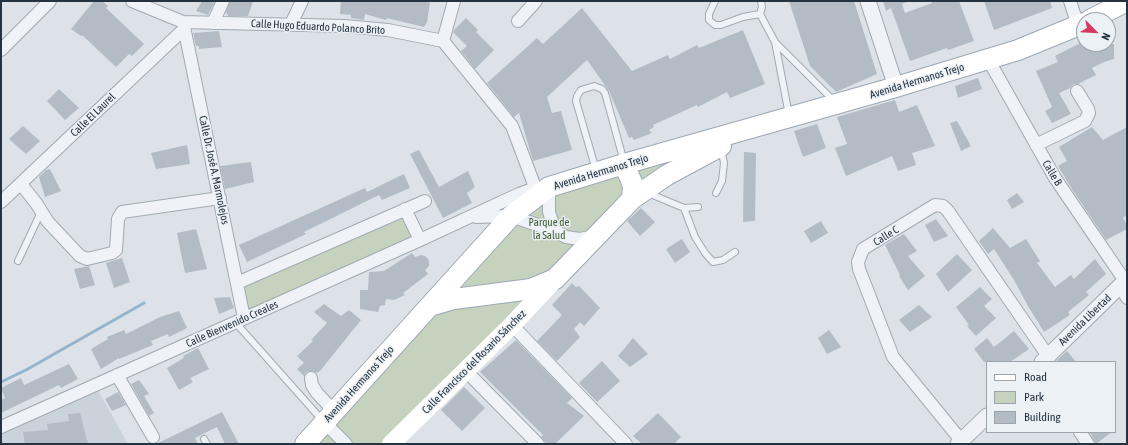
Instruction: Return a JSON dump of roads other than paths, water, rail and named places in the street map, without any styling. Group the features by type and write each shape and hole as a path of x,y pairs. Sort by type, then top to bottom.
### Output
{"main road":[{"name":"Avenida Hermanos Trejo","path":"1106,12 1127,1"},
{"name":"Avenida Hermanos Trejo","path":"304,444 511,216 541,190 624,164 896,88 1018,50 1076,26"},
{"name":"Avenida Hermanos Trejo","path":"429,306 454,299 531,289 555,279 638,195 673,172 721,146 746,130"},
{"path":"624,164 638,195"},
{"name":"Calle Francisco del Rosario Sánchez","path":"391,444 512,325 555,279"}],"street":[{"path":"1,50 50,1"},
{"name":"Calle Hugo Eduardo Polanco Brito","path":"132,1 152,5 184,25 213,22 344,26 388,30 443,41"},
{"path":"213,22 223,1"},
{"path":"291,24 302,1"},
{"path":"454,1 443,41 512,126 541,190 555,232"},
{"path":"518,21 536,1"},
{"path":"868,1 896,88"},
{"path":"1070,1 1077,12"},
{"name":"Calle El Laurel","path":"1,202 184,25"},
{"name":"Calle Dr. José A. Marmolejos","path":"184,25 237,282 240,320"},
{"name":"Calle B","path":"988,59 1055,178 1125,286"},
{"path":"1036,145 1085,121 1089,113 1077,91"},
{"path":"21,184 48,222 80,256 87,259 112,253 116,250 118,219 122,212 220,198"},
{"name":"Calle Bienvenido Creales","path":"1,427 420,240 519,194 541,190"},
{"path":"237,282 425,201"},
{"name":"Calle C","path":"961,443 893,357 859,269 858,262 863,249 935,205 943,206 948,211 1045,359"},
{"path":"405,210 420,240"},
{"name":"Calle Bienvenido Creales","path":"463,220 476,217 511,216 566,237 580,239 598,236"},
{"name":"Avenida Libertad","path":"1045,359 1125,286"},
{"path":"512,325 626,444"},
{"path":"466,371 538,444"},
{"path":"117,375 153,437"},
{"path":"311,378 312,385 329,417 346,444"},
{"path":"961,443 986,417"},
{"path":"1081,433 1088,444"}],"lane":[{"path":"715,1 709,14 710,20 715,24 721,25 743,17 760,14"},
{"path":"761,1 762,7 760,14 775,42 837,104"},
{"path":"775,42 789,118"},
{"path":"597,172 576,101 581,90 594,86 602,89 605,93 624,164"},
{"path":"716,193 722,181 724,163 721,146"},
{"path":"638,195 684,208 698,207"},
{"path":"684,208 695,237 705,253 713,262 723,260 735,252"},
{"path":"18,261 41,212"},
{"path":"240,320 329,417"}],"waterway":[{"path":"1,382 26,370 144,303"}],"park label":[{"name":"Parque de la Salud","path":"549,229"}]}
